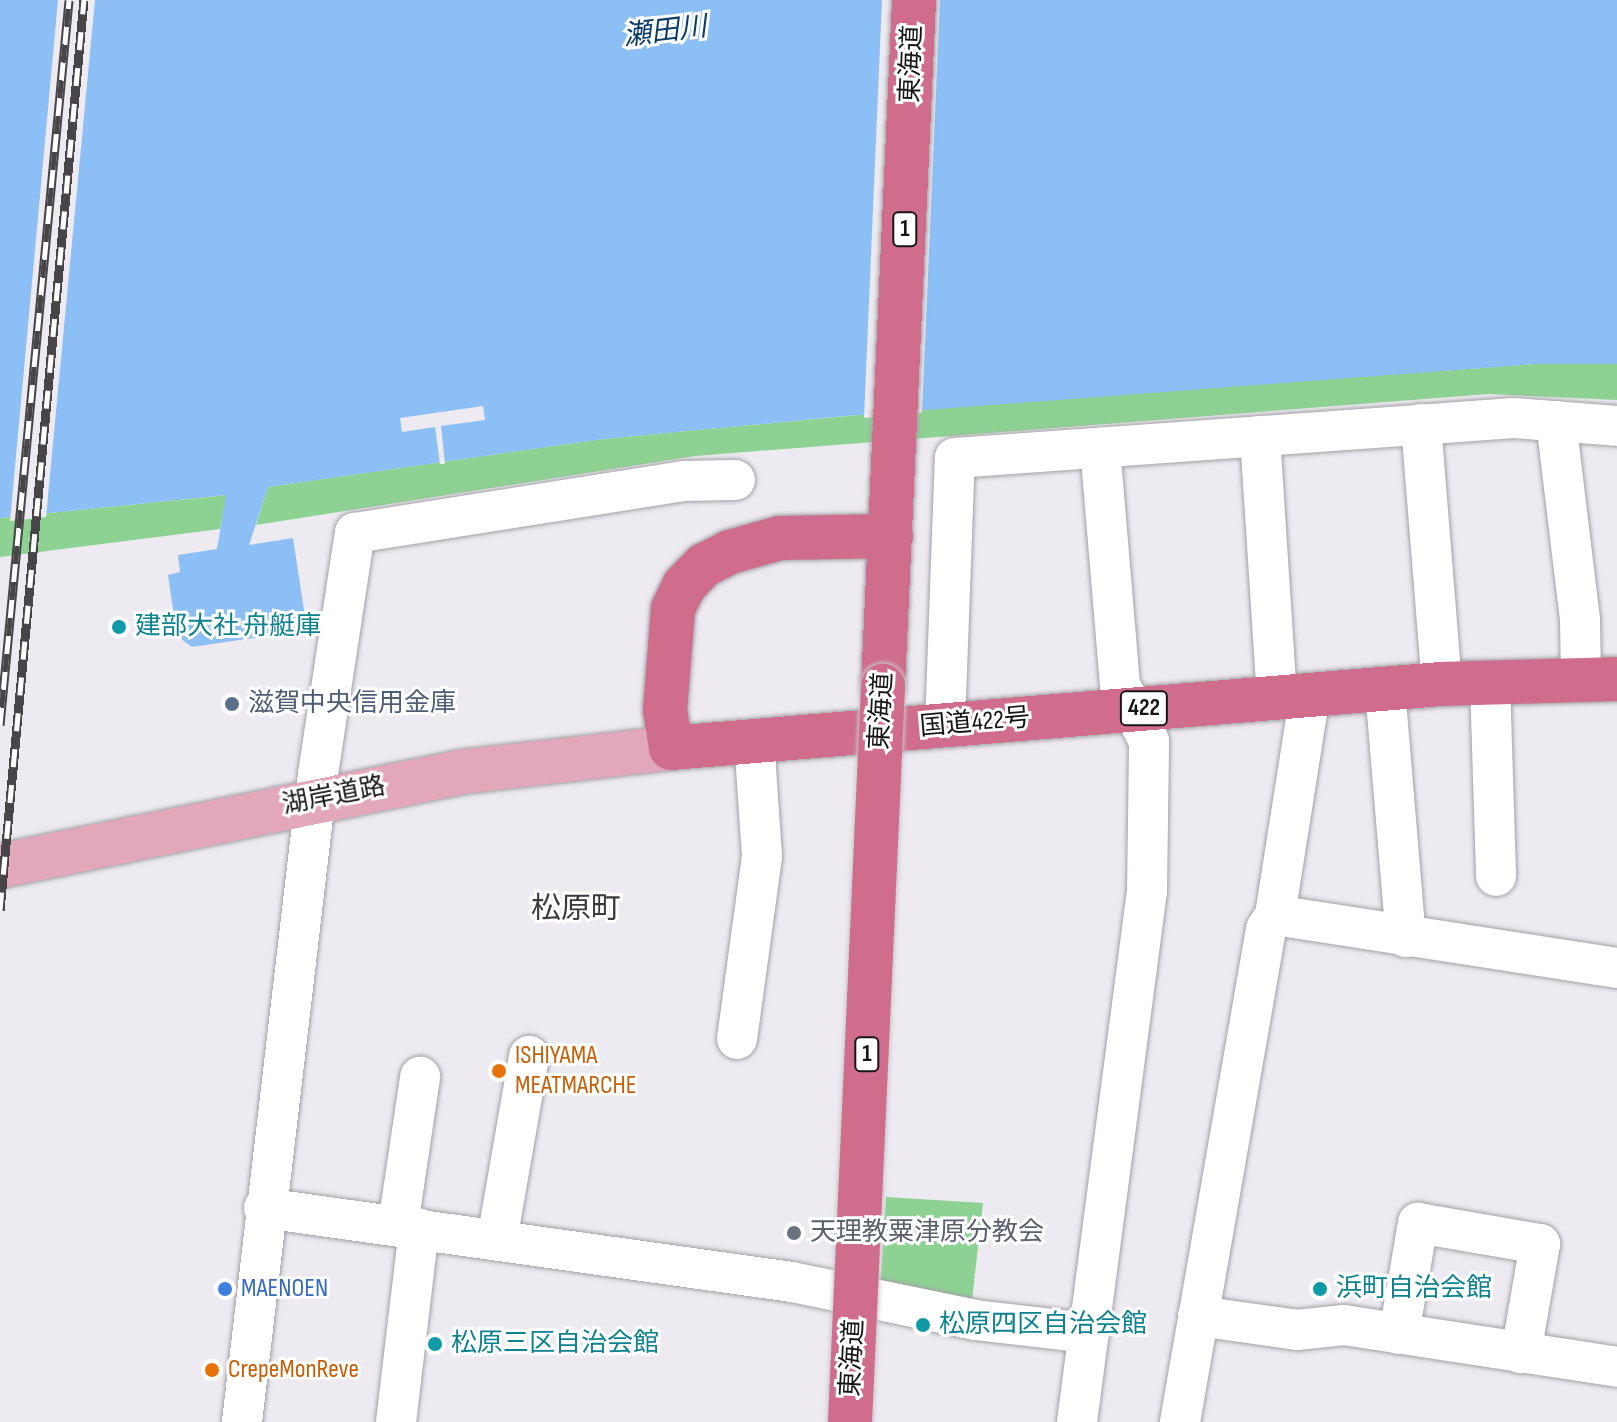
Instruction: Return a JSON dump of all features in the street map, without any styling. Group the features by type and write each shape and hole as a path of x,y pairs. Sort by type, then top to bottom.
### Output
{"highway":[{"name":"東海道","path":"850,1422 914,0"},
{"path":"671,748 665,710 673,609 684,586 704,565 730,552 780,538 891,536"},
{"name":"国道422号","path":"671,748 1442,684 1599,679"}],"main road":[{"name":"湖岸道路","path":"0,866 460,772 671,748"}],"street":[{"path":"945,726 955,458 1514,418 1617,426"},
{"path":"1556,421 1580,620 1599,679"},
{"path":"1421,424 1442,684"},
{"path":"1180,1422 1266,929 1275,915 1294,696 1260,436"},
{"path":"1077,1422 1147,891 1149,741 1120,685 1100,448"},
{"path":"242,1422 264,1208 315,800 355,533 684,481 735,480"},
{"path":"1490,682 1496,876"},
{"path":"1385,689 1406,937"},
{"path":"850,1422 881,730"},
{"path":"737,1039 762,856 754,739"},
{"path":"1275,915 1617,968"},
{"path":"497,1240 529,1056"},
{"path":"396,1422 420,1077"},
{"path":"264,1208 856,1293 1017,1324 1089,1333"},
{"path":"1399,1334 1418,1223 1540,1244 1521,1353"},
{"path":"1198,1316 1297,1330 1344,1325 1617,1367"}],"green space":[{"path":"1536,364 1617,364 1617,400 1489,394 695,456 256,525 268,487 603,439 954,406"},
{"path":"227,495 220,529 0,557 0,518"},
{"path":"886,1197 983,1203 972,1300 880,1287"}],"water":[{"name":"瀬田川","path":"0,0 1617,0 1617,364 1536,364 845,416 603,439 268,487 249,545 293,538 307,630 192,647 177,636 168,575 180,572 178,555 217,549 226,495 0,518"}],"pier":[{"path":"58,0 95,0 46,517 10,521"},
{"path":"882,0 940,0 922,413 864,418"},
{"path":"483,406 485,420 441,426 445,464 440,464 435,427 402,432 400,418"}],"railway":[{"path":"0,725 69,0"},
{"path":"0,910 84,0"}],"place":[{"name":"建部大社 舟艇庫","path":"119,627"},
{"name":"滋賀中央信用金庫","path":"232,704"},
{"name":"ISHIYAMA MEATMARCHE","path":"499,1071"},
{"name":"天理教粟津原分教会","path":"794,1233"},
{"name":"MAENOEN","path":"225,1289"},
{"name":"浜町自治会館","path":"1320,1289"},
{"name":"松原四区自治会館","path":"923,1325"},
{"name":"松原三区自治会館","path":"435,1344"},
{"name":"CrepeMonReve","path":"212,1370"}],"district":[{"name":"松原町","path":"576,909"}]}
